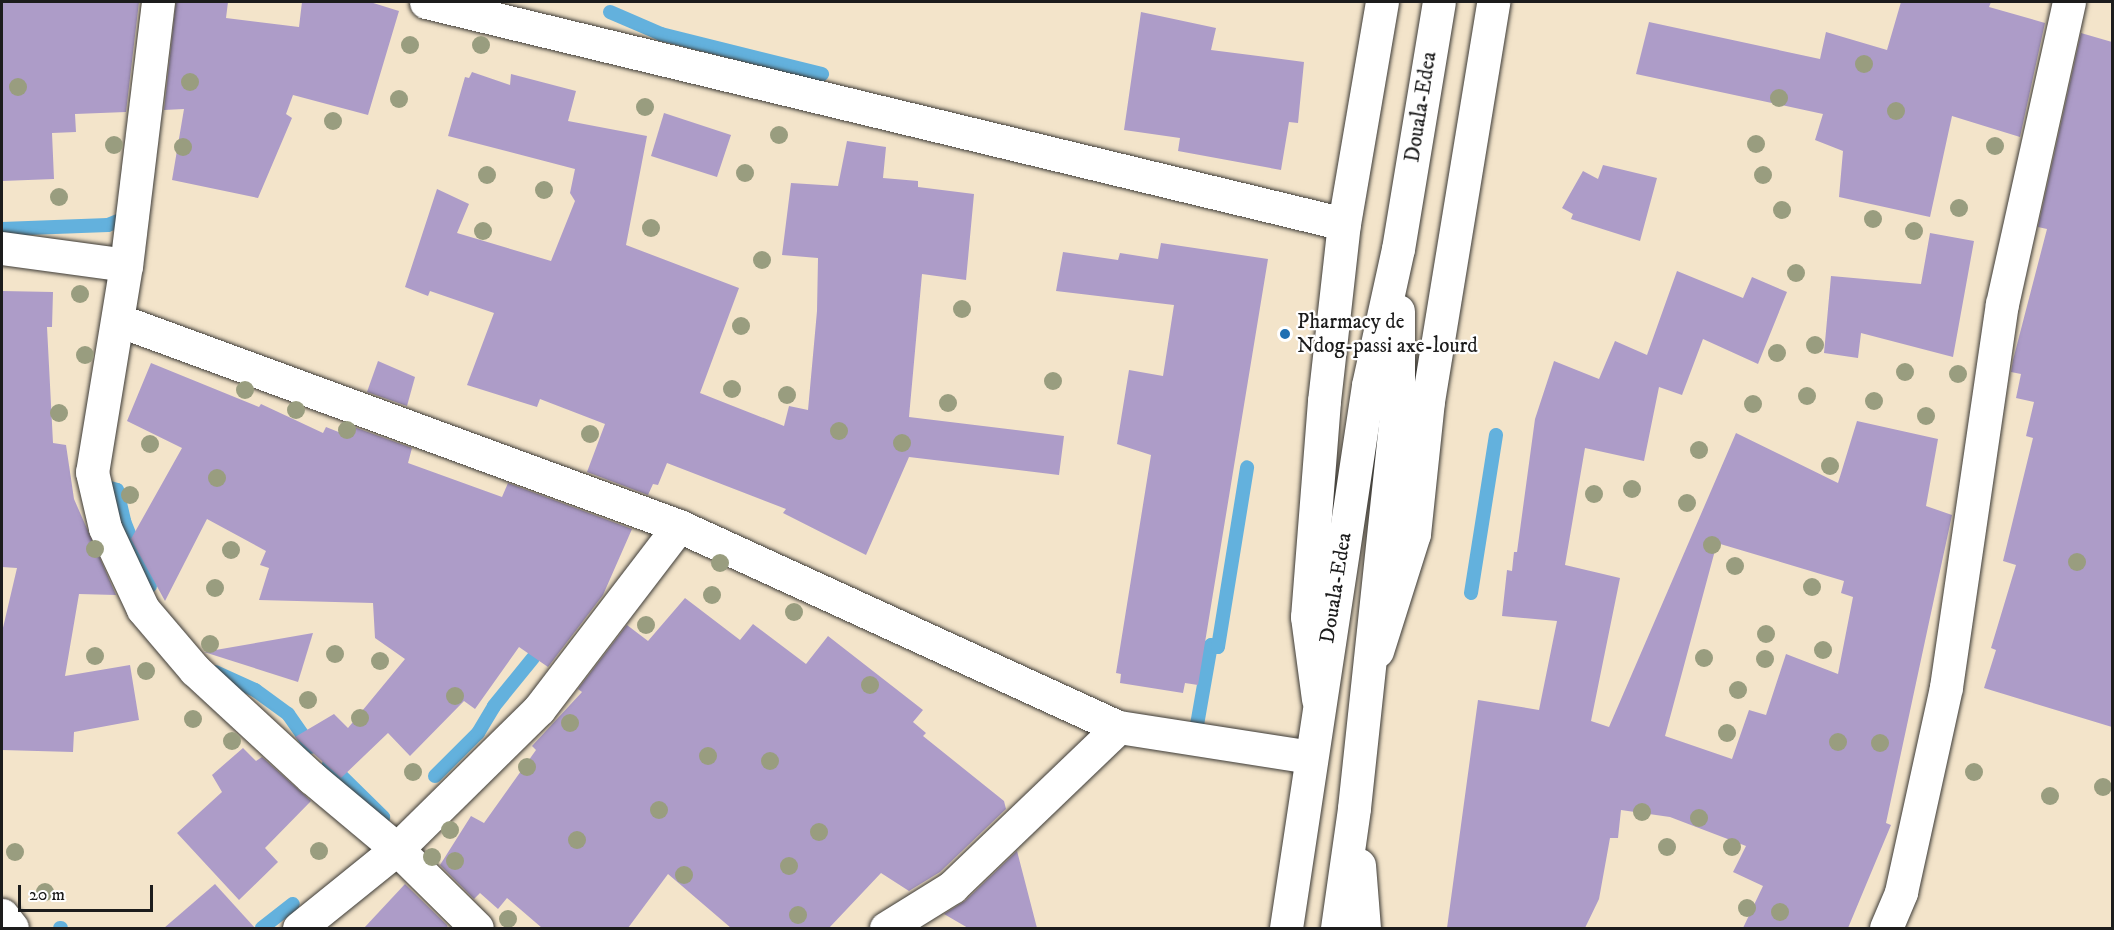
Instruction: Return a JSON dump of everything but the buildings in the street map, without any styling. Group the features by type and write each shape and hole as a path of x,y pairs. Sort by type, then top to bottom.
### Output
{"main road":[{"path":"158,2 126,265 92,472 105,528 143,609 195,670 312,778 397,849 477,928"},
{"path":"426,2 1344,224"},
{"path":"1318,700 1307,617 1324,401 1344,224 1382,2"},
{"name":"Douala-Edea","path":"1286,928 1318,700 1368,385 1398,249 1439,2"},
{"path":"1369,669 1386,631 1414,534 1428,401 1493,2"},
{"path":"1886,928 1901,892 1946,687 2002,304 2069,2"},
{"path":"2,248 126,265"},
{"name":"Douala-Edea","path":"1337,928 1354,808 1398,395 1398,249"},
{"path":"118,320 679,526 1119,727 1310,757"},
{"path":"299,928 397,849 539,709 679,526"},
{"path":"886,928 952,886 1119,727"},
{"path":"1354,808 1365,928"},
{"path":"2,915 12,928"}],"waterway":[{"path":"610,12 661,34 822,74"},
{"path":"2,229 108,225 130,216"},
{"path":"1471,593 1496,435"},
{"path":"1197,725 1211,645 1218,647 1247,467"},
{"path":"96,484 117,490 124,521 150,586"},
{"path":"435,776 478,733 494,706 533,658"},
{"path":"215,672 255,690 288,714 311,747"},
{"path":"329,764 383,817"},
{"path":"262,928 293,904"}],"place":[{"name":"Pharmacy de Ndog-passi axe-lourd","path":"1285,334"}]}
